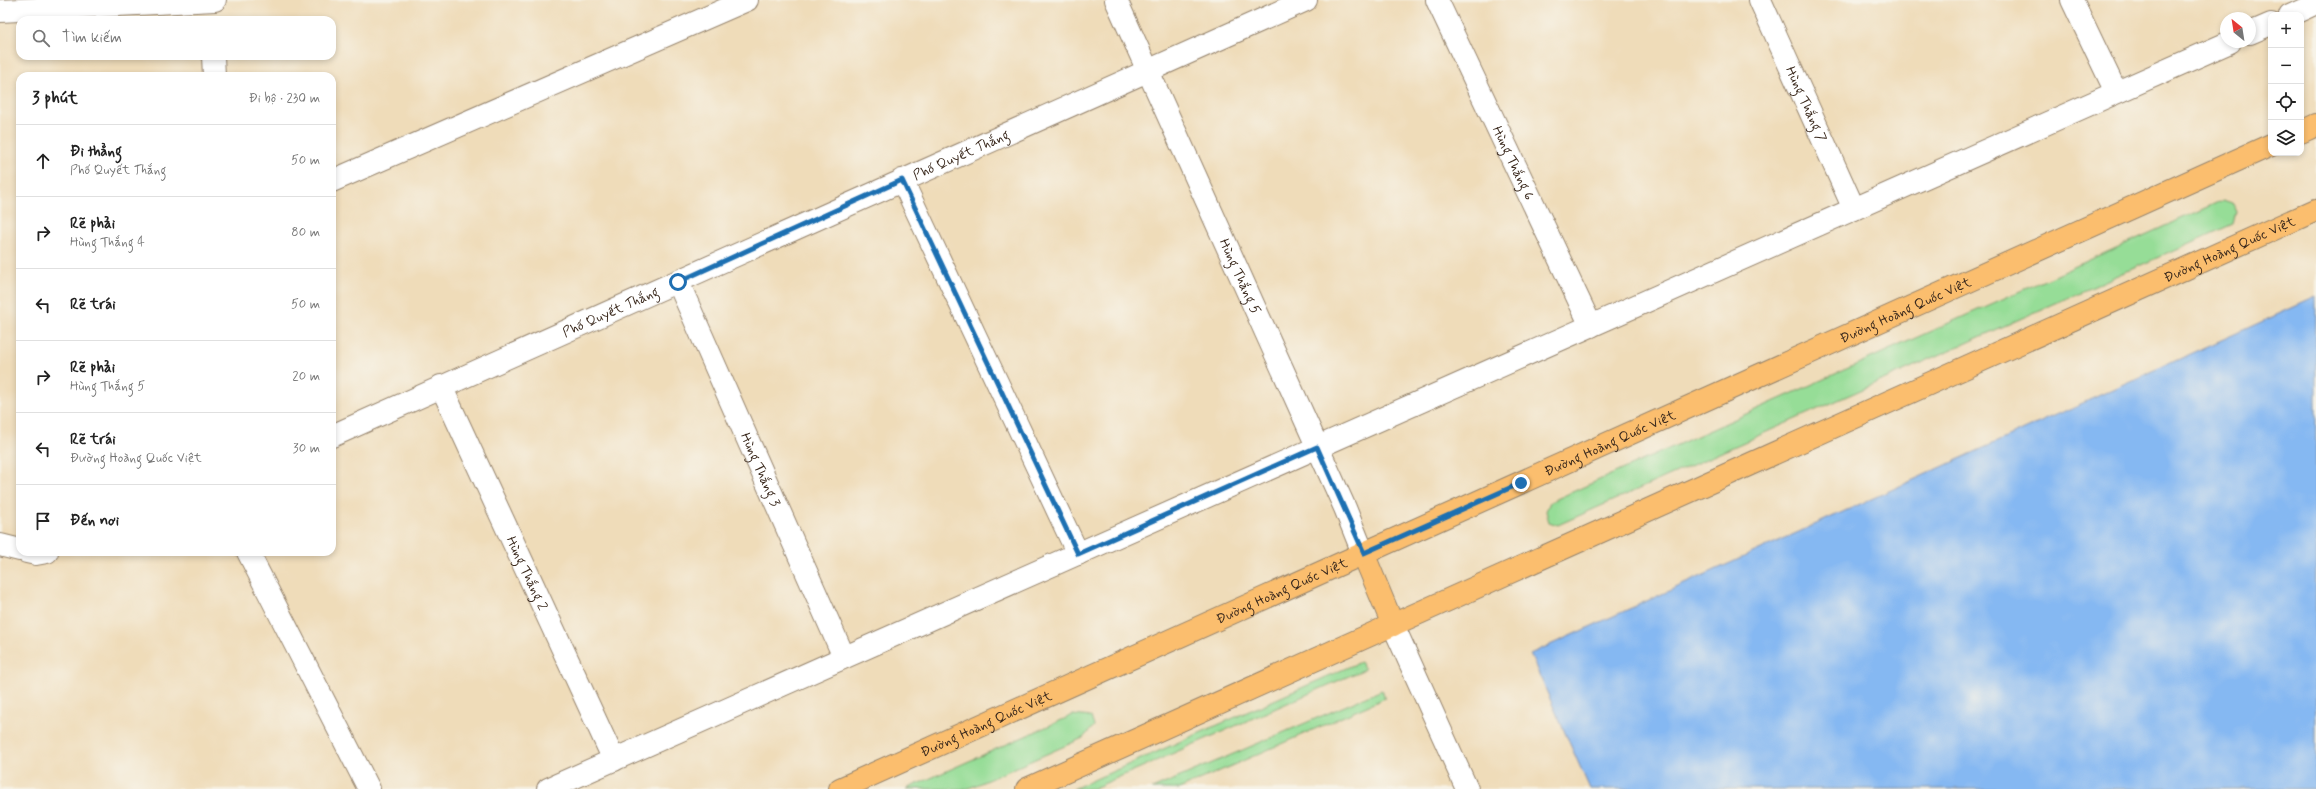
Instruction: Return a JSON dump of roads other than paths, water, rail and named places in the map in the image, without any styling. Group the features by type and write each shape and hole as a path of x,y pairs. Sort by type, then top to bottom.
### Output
{"main road":[{"path":"2304,131 2316,125"},
{"name":"Đường Hoàng Quốc Việt","path":"840,789 2268,146"},
{"name":"Đường Hoàng Quốc Việt","path":"1027,789 2316,210"},
{"path":"1364,553 1393,625"}],"street":[{"path":"336,179 747,0"},
{"name":"Hùng Thắng 5","path":"1116,0 1364,553"},
{"name":"Phố Quyết Thắng","path":"336,434 1306,0"},
{"name":"Hùng Thắng 6","path":"1437,0 1591,326"},
{"name":"Hùng Thắng 7","path":"1760,0 1854,209"},
{"path":"2072,0 2116,92"},
{"path":"2297,12 2316,4"},
{"path":"0,11 213,5"},
{"path":"2256,30 2268,25"},
{"path":"548,789 2220,46"},
{"path":"214,60 214,72"},
{"path":"902,180 1078,554"},
{"name":"Hùng Thắng 3","path":"678,282 844,657"},
{"name":"Hùng Thắng 2","path":"441,386 614,760"},
{"path":"0,545 16,549"},
{"path":"250,556 369,789"},
{"path":"1393,625 1467,789"}],"water":[{"path":"2316,297 2316,789 1590,789 1530,654"}]}
